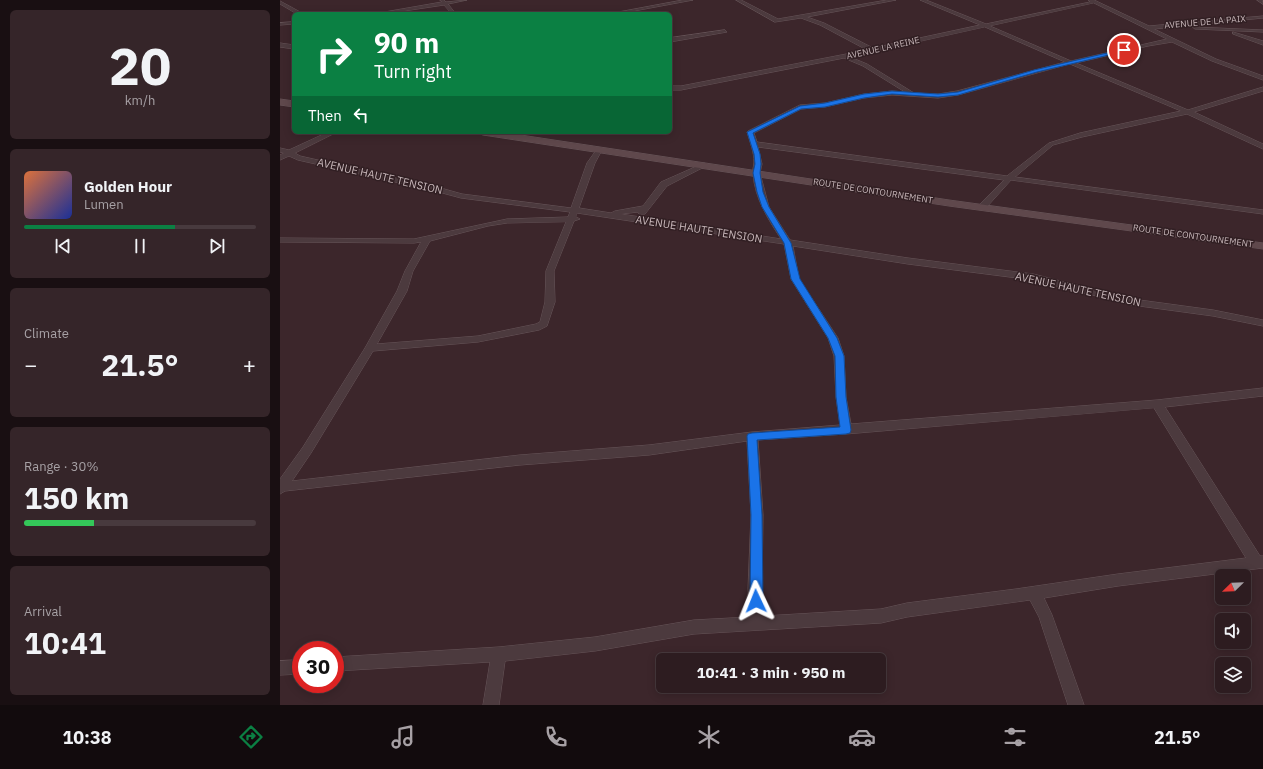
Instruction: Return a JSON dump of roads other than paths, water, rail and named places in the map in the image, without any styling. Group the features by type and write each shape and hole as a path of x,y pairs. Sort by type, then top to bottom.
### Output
{"street":[{"path":"385,12 443,1 465,0"},
{"path":"622,12 691,0"},
{"path":"738,0 777,21 894,0"},
{"path":"922,0 1187,111 1263,147"},
{"path":"1259,0 1263,3"},
{"path":"443,1 452,12"},
{"path":"1092,1 1214,60 1263,78"},
{"name":"AVENUE LA REINE","path":"672,88 708,83 844,56 1092,1"},
{"path":"280,2 297,12"},
{"path":"802,16 822,24 872,50"},
{"name":"AVENUE DE LA PAIX","path":"1146,28 1263,17"},
{"path":"280,24 292,23"},
{"path":"1164,26 1263,31"},
{"path":"672,40 725,30"},
{"path":"1228,30 1263,43"},
{"path":"846,430 841,397 839,356 833,338 796,279 788,243 765,207 756,173 758,164 750,132 800,107 831,104 864,96 892,93 938,96 958,93 1071,62 1172,40"},
{"path":"280,45 292,47"},
{"path":"844,56 865,65 913,94"},
{"path":"982,207 1009,178 1051,144 1080,135 1187,111 1263,89"},
{"path":"280,102 292,104"},
{"path":"280,158 329,134"},
{"name":"ROUTE DE CONTOURNEMENT","path":"496,134 982,207 1263,246"},
{"path":"754,144 1263,212"},
{"name":"AVENUE HAUTE TENSION","path":"280,150 290,153 298,158 437,189 455,195 572,216 604,214 916,262 1033,277 1132,302 1213,313 1263,323"},
{"path":"370,348 478,339 543,326 550,302 550,272 591,163 599,150"},
{"path":"637,219 664,184 704,165"},
{"path":"604,214 646,208"},
{"path":"282,241 399,242 427,239 488,224 507,221 572,216"},
{"path":"280,488 307,450 370,348 402,291 409,271 427,239"},
{"path":"280,488 520,460 649,450 752,436 846,430 1157,404 1263,392"},
{"path":"344,663 499,654 595,644 694,627 881,616 907,610 1118,580 1260,562 1157,404"},
{"path":"752,436 756,515 755,589 758,623"},
{"path":"1034,593 1045,615 1076,705"},
{"path":"491,705 499,654"},
{"path":"280,668 292,667"}]}
